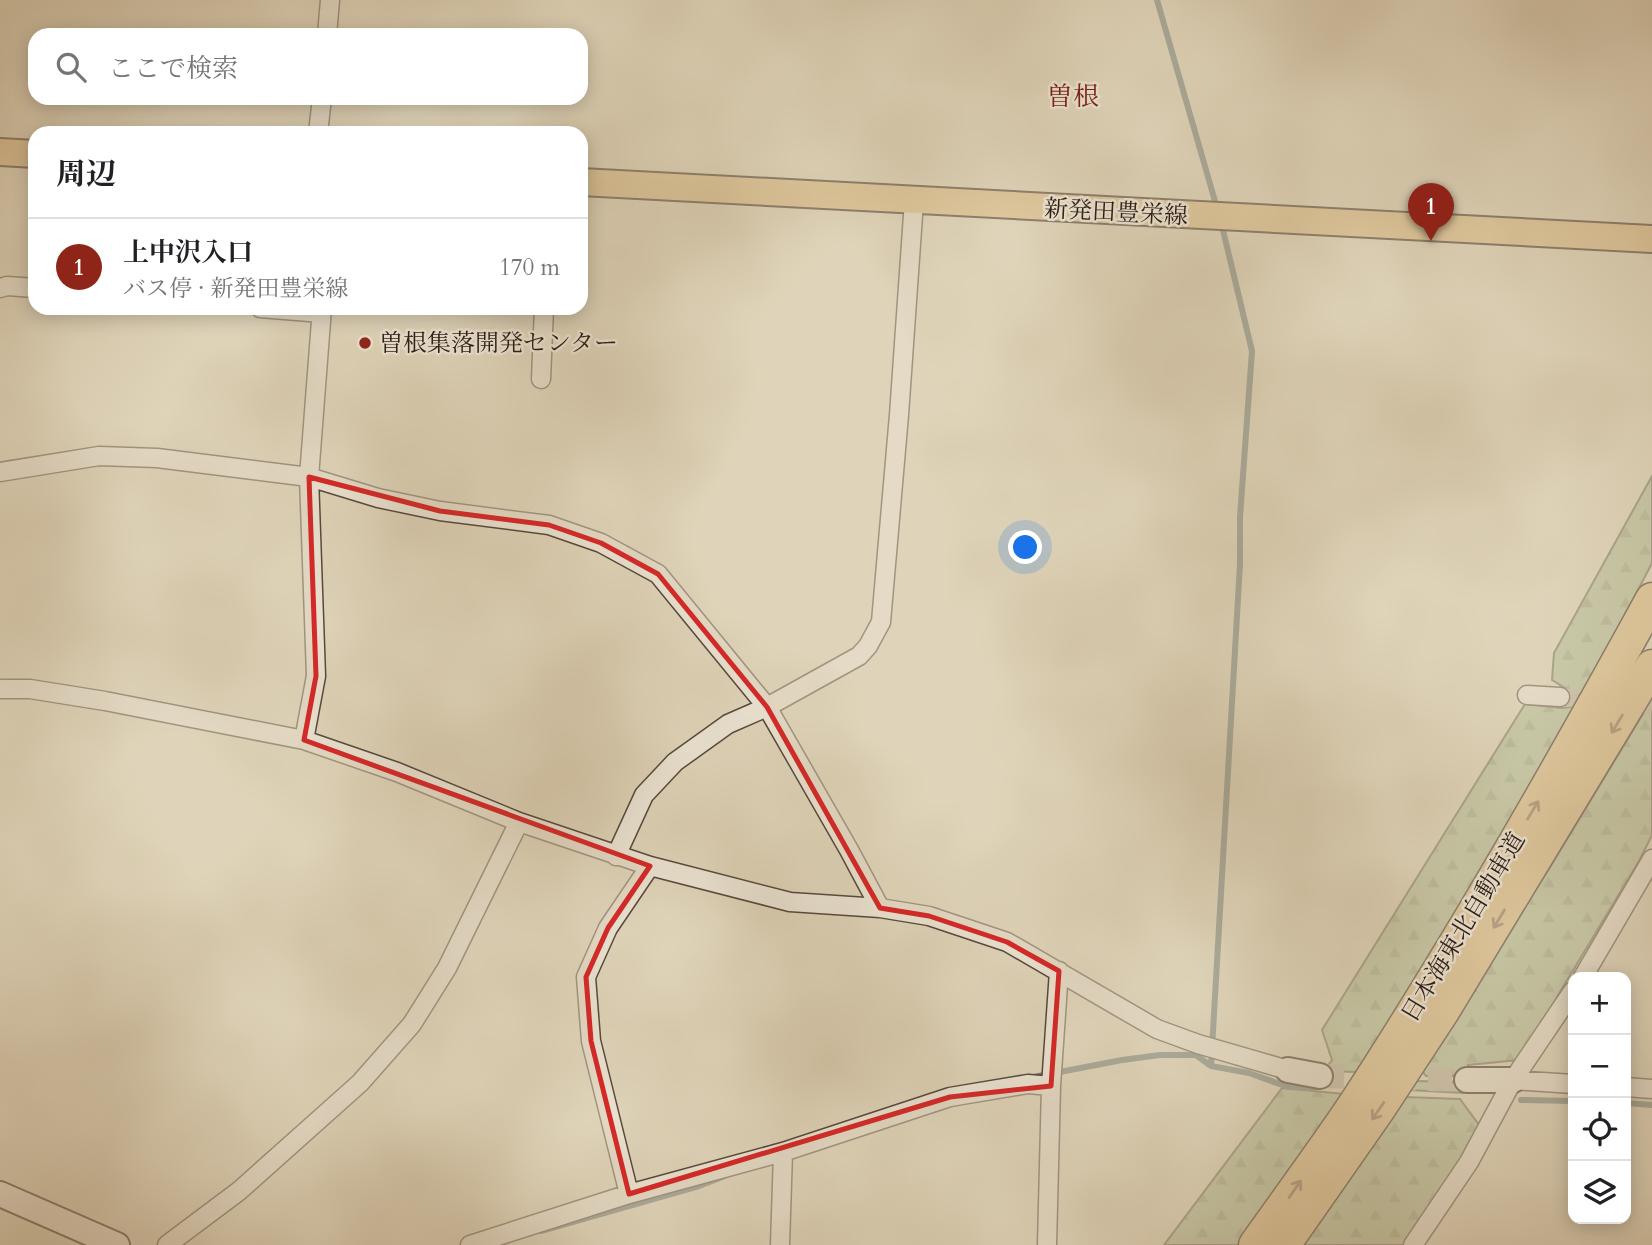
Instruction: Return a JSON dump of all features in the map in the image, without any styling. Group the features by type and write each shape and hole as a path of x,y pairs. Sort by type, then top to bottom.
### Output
{"highway":[{"name":"日本海東北自動車道","path":"1255,1245 1354,1104 1418,1002 1540,799 1652,599"},
{"name":"日本海東北自動車道","path":"1284,1245 1379,1110 1442,1013 1652,666"}],"main road":[{"path":"0,152 28,154"},
{"name":"新発田豊栄線","path":"588,182 1652,239"}],"street":[{"path":"328,28 330,0"},
{"path":"319,126 320,105"},
{"path":"616,856 644,795 675,762 728,724 767,707 859,656 868,646 881,622 914,201"},
{"path":"0,288 28,288"},
{"path":"304,740 316,676 309,477 322,315"},
{"path":"541,379 544,315"},
{"path":"0,472 99,456 157,458 309,477 378,498 440,511 550,525 601,543 658,574 767,707 880,908"},
{"path":"0,690 30,689 92,699 304,740 397,772 519,822 650,866 790,902 880,908 929,916 1007,942 1157,1029 1288,1070 1320,1076"},
{"path":"1527,695 1560,697"},
{"path":"167,1245 239,1191 360,1083 412,1024 447,968 519,822"},
{"path":"1586,972 1652,859"},
{"path":"629,1194 591,1041 586,977 608,928 650,866"},
{"path":"1047,1245 1051,1086 1059,971"},
{"path":"1413,1245 1469,1162 1513,1080 1568,998"},
{"path":"1467,1080 1568,1084"},
{"path":"473,1244 629,1194 783,1152 950,1097 1028,1084 1051,1086"},
{"path":"1631,1087 1652,1088"},
{"path":"780,1245 783,1152"},
{"path":"0,1194 117,1245"}],"highlighted area":[{"path":"309,477 440,511 549,525 601,543 658,574 767,707 880,908 929,916 1007,942 1059,971 1051,1086 950,1097 629,1194 591,1041 586,977 608,928 650,866 304,740 316,676"}],"green space":[{"path":"1652,476 1652,563 1583,696 1551,693 1565,688 1552,680 1554,653"},
{"path":"1525,704 1562,708 1579,706 1441,944 1357,1072 1324,1071 1332,1060 1322,1030"},
{"path":"1646,709 1652,709 1652,835 1572,972 1568,972 1568,979 1519,1060 1468,1065 1468,1076 1426,1076 1421,1069 1549,869"},
{"path":"1416,1081 1465,1082 1463,1093 1410,1090"},
{"path":"1282,1088 1345,1094 1242,1245 1164,1245"},
{"path":"1405,1097 1460,1099 1482,1129 1405,1245 1299,1245"}],"waterway":[{"path":"1157,0 1217,208"},
{"path":"1211,1066 1240,564 1240,517 1252,351 1221,222"},
{"path":"1034,1077 1122,1060 1160,1055 1196,1055 1211,1066 1249,1073 1288,1087 1316,1088"},
{"path":"1521,1100 1568,1101"},
{"path":"1631,1103 1652,1105"},
{"path":"541,1231 699,1186 725,1176"}],"tunnel":[{"path":"1560,697 1652,705"},
{"path":"1320,1076 1467,1080"}],"place":[{"name":"上中沢入口","path":"1431,241"},
{"name":"曽根集落開発センター","path":"365,343"}],"district":[{"name":"曽根","path":"1073,96"}]}
